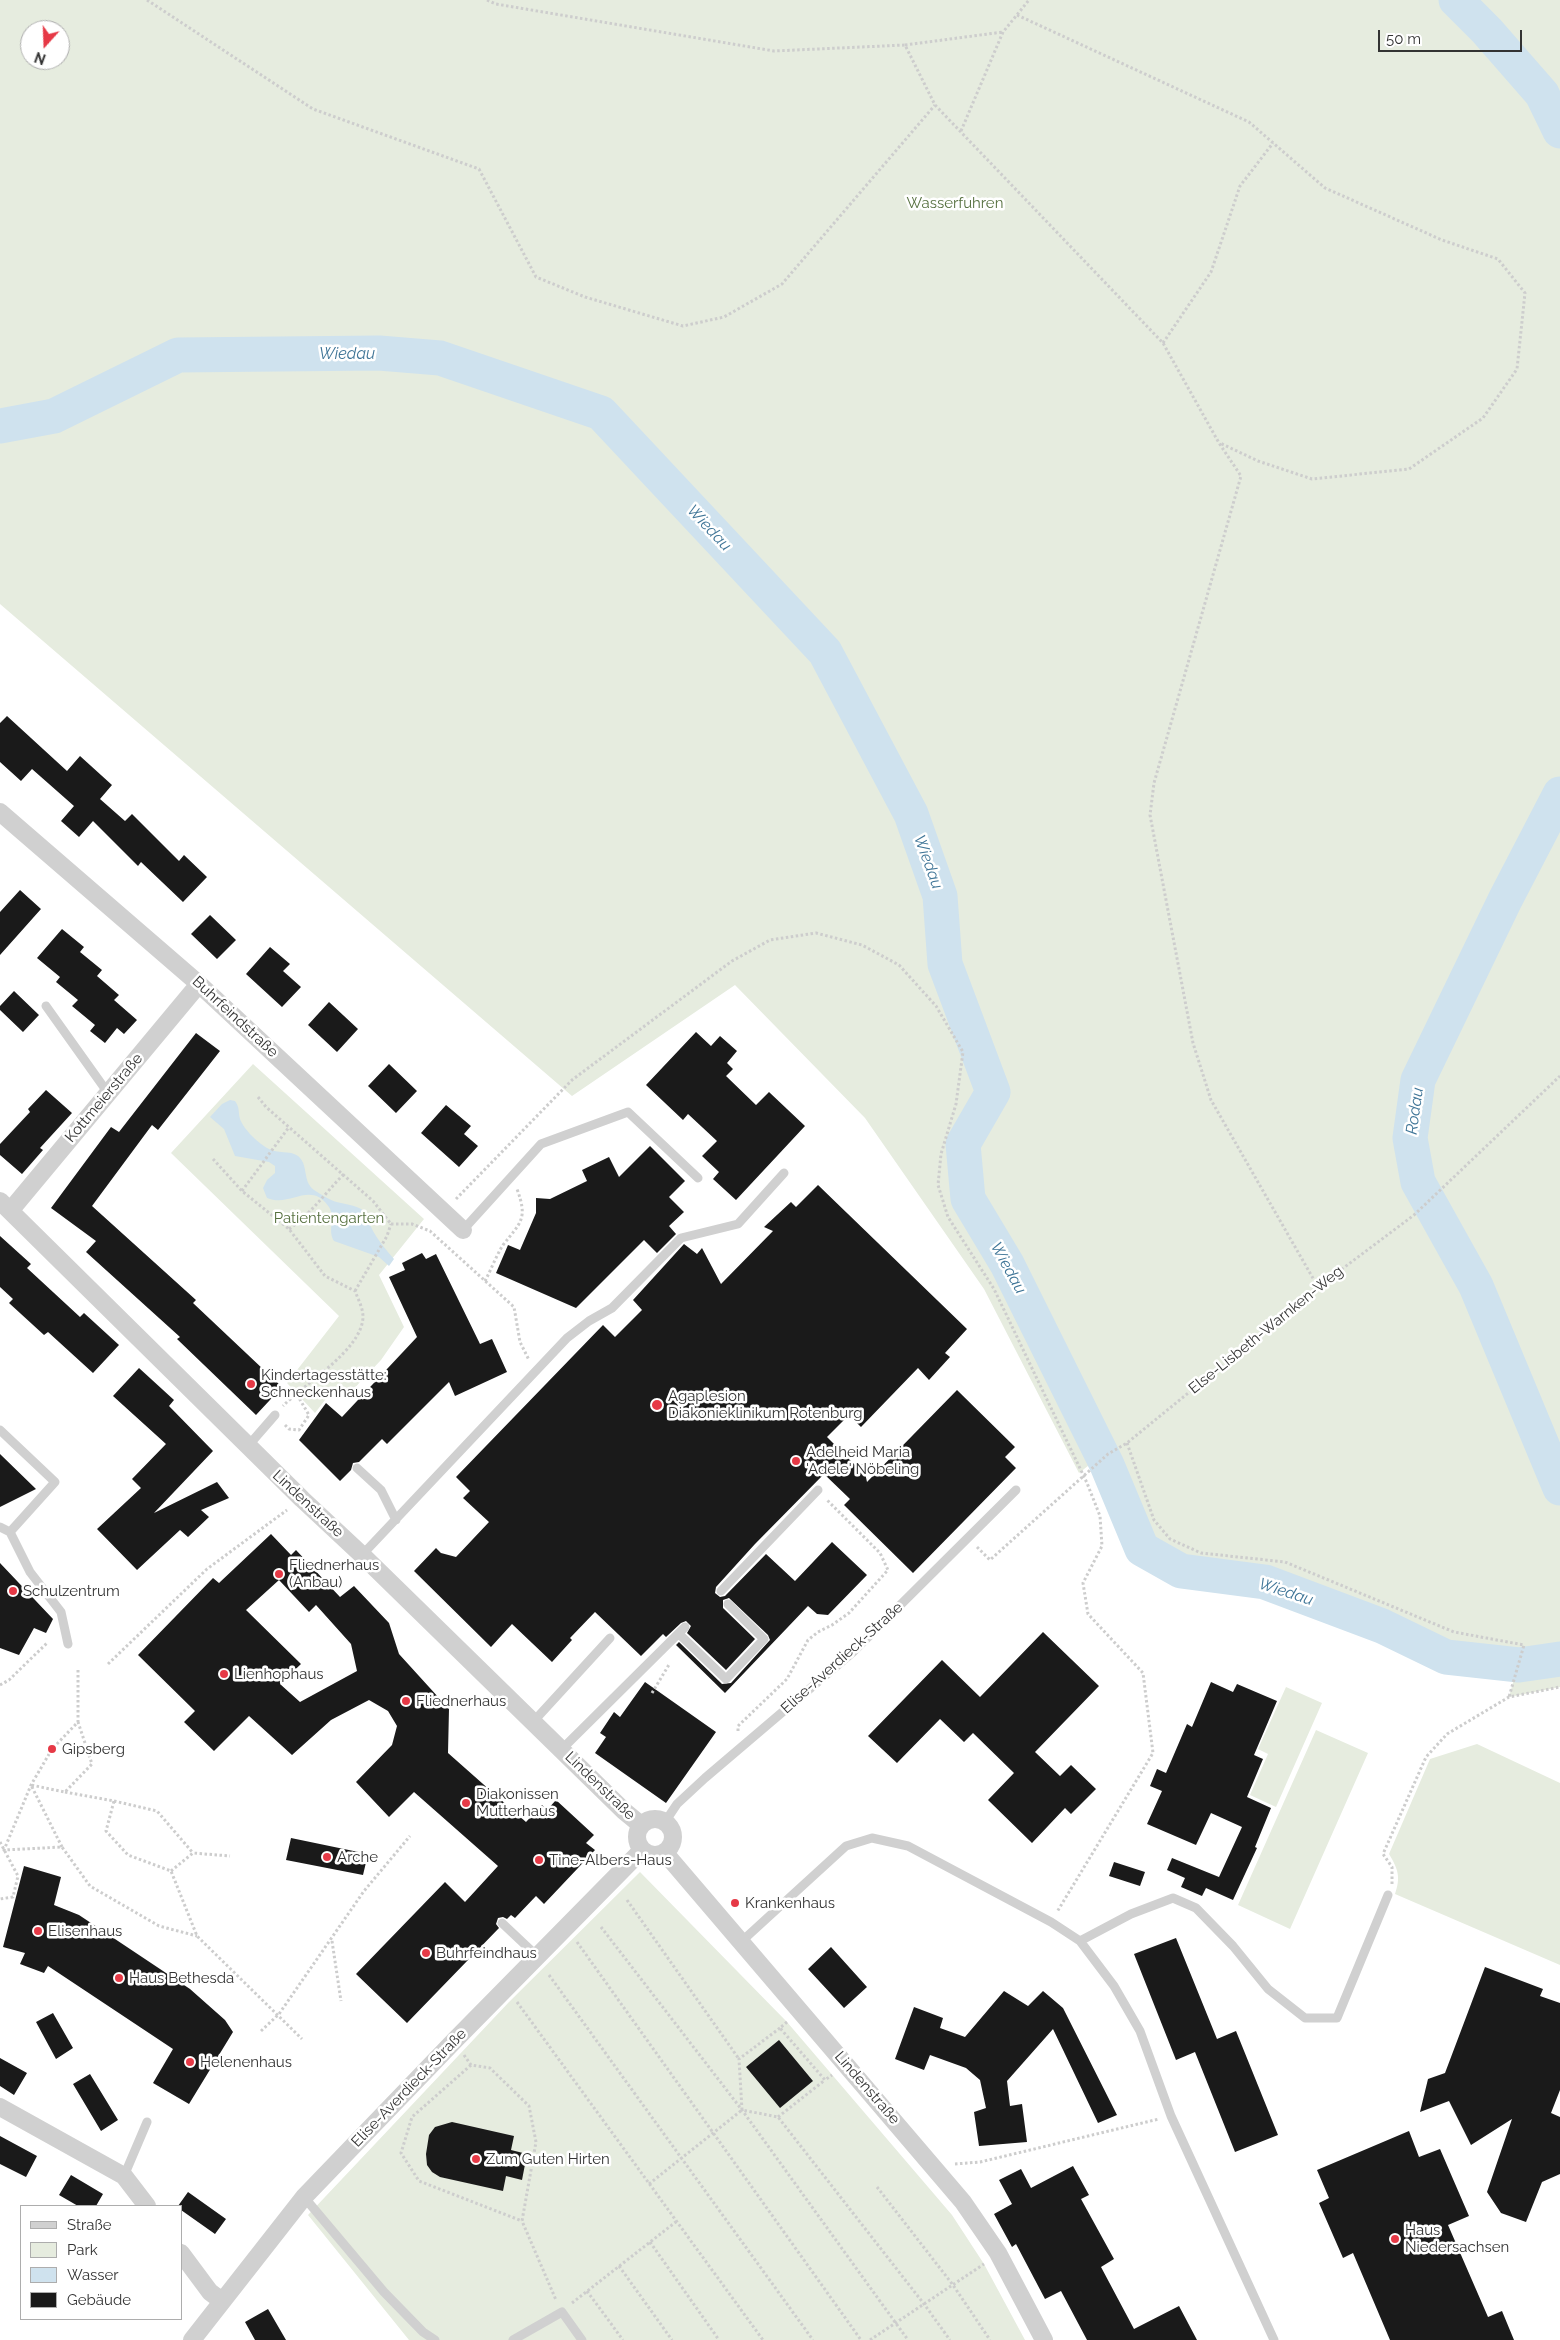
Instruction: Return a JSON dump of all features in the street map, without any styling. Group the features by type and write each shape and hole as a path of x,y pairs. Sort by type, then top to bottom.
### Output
{"street":[{"name":"Buhrfeindstraße","path":"0,812 199,984 463,1230"},
{"name":"Kottmeierstraße","path":"4,1208 108,1093 199,984"},
{"name":"Lindenstraße","path":"4,1208 302,1499 641,1825"},
{"path":"653,1819 665,1822 673,1835 672,1845 665,1853 653,1856 642,1850 638,1844 637,1836 641,1825 653,1819"},
{"name":"Elise-Averdieck-Straße","path":"192,2340 304,2197 642,1850"},
{"name":"Lindenstraße","path":"665,1853 963,2202 998,2253 1044,2340"},
{"path":"0,2107 124,2176 146,2205"},
{"path":"182,2254 210,2292 222,2301"}],"lane":[{"path":"46,1006 108,1093"},
{"path":"463,1230 541,1144 628,1112 698,1178"},
{"path":"362,1555 566,1338 589,1321 612,1308 681,1238 738,1224 784,1173"},
{"path":"248,1446 275,1415"},
{"path":"0,1430 54,1482 10,1532"},
{"path":"357,1468 381,1490 396,1520"},
{"path":"721,1590 818,1490"},
{"name":"Elise-Averdieck-Straße","path":"665,1822 677,1804 705,1778 852,1652 1016,1490"},
{"path":"0,1527 10,1532 30,1572 61,1612 68,1644"},
{"path":"562,1750 682,1630 726,1679 764,1639 728,1604"},
{"path":"533,1722 610,1638"},
{"path":"742,1941 846,1846 872,1838 908,1846 1051,1922 1080,1941 1114,1986 1140,2031 1172,2116 1274,2340"},
{"path":"1080,1941 1131,1914 1172,1898 1196,1908 1233,1946 1268,1988 1305,2018 1337,2018 1388,1894"},
{"path":"502,1923 538,1956"},
{"path":"124,2176 147,2122"},
{"path":"304,2197 384,2292 423,2332 435,2340"},
{"path":"513,2340 562,2312 582,2340"}],"path":[{"path":"147,0 313,109 479,169 536,278 585,297 683,326 724,317 782,284 935,105"},
{"path":"487,0 496,4 774,51 906,45 1004,32"},
{"path":"961,131 1004,32 1029,0"},
{"path":"1017,15 1249,122 1325,188 1442,240 1498,259 1525,293 1517,369 1483,418 1410,468 1312,480 1258,461 1219,443"},
{"path":"906,45 935,105 1163,342 1219,443 1241,476 1154,783 1150,815 1193,1043 1212,1100 1318,1287"},
{"path":"1163,342 1212,272 1240,186 1273,143"},
{"path":"444,1212 572,1080 732,961 770,940 816,933 862,945 899,965 936,1006 963,1052 956,1104 941,1154 938,1185 948,1217 994,1289 1083,1474 1100,1516 1102,1546 1084,1583 1088,1614 1143,1674 1153,1753 1051,1922"},
{"name":"Else-Lisbeth-Warnken-Weg","path":"967,1539 990,1560 1083,1474 1108,1454 1127,1443 1318,1287 1414,1215 1560,1076"},
{"path":"258,1097 266,1107 373,1201 391,1224"},
{"path":"242,1191 261,1163 290,1127"},
{"path":"213,1159 242,1191 290,1229 326,1276 355,1291 362,1310 363,1319 346,1352 296,1393 275,1415 289,1428 299,1430 309,1415 296,1393"},
{"path":"290,1229 315,1209 323,1195 344,1174"},
{"path":"485,1281 502,1247 517,1230 523,1218 523,1205 512,1175"},
{"path":"355,1291 383,1244 391,1224"},
{"path":"391,1224 412,1224 430,1231 514,1307 520,1342"},
{"path":"1127,1443 1154,1520 1170,1539 1201,1552 1285,1562 1454,1632 1524,1645 1509,1698"},
{"path":"738,1726 787,1679 808,1640 849,1613 888,1570 880,1553 818,1490"},
{"path":"108,1664 207,1569 302,1499"},
{"path":"0,1685 9,1680 47,1643"},
{"path":"65,1792 92,1764 78,1722 78,1670"},
{"path":"1388,1894 1393,1881 1392,1867 1383,1854 1426,1757 1447,1734 1509,1698 1560,1688"},
{"path":"4,1850 31,1786 52,1749 78,1722"},
{"path":"31,1786 158,1811 193,1853"},
{"path":"31,1786 62,1848 90,1886 159,1926 197,1936"},
{"path":"114,1801 106,1832 128,1856 171,1871 197,1936 279,2014 302,2039"},
{"path":"261,2031 279,2014 364,1891 410,1836"},
{"path":"0,1842 18,1876 13,1897 0,1899"},
{"path":"4,1850 62,1848"},
{"path":"171,1871 193,1853 230,1856"},
{"path":"627,1900 739,2059 742,2110"},
{"path":"566,1927 862,2340"},
{"path":"601,1927 742,2110 908,2340"},
{"path":"331,1941 341,2001"},
{"path":"549,1975 813,2340"},
{"path":"506,1988 763,2340"},
{"path":"739,2059 780,2028"},
{"path":"455,2040 471,2065 490,2068 529,2106 536,2142 522,2220 562,2312 676,2221"},
{"path":"471,2065 412,2117 401,2153 419,2181 522,2220"},
{"path":"778,2117 825,2080"},
{"path":"649,2184 742,2110 778,2117 950,2340"},
{"path":"933,2166 980,2162 1172,2116"},
{"path":"877,2187 953,2285 990,2340"},
{"path":"650,2242 719,2340"},
{"path":"870,2340 998,2253"},
{"path":"619,2266 672,2340"},
{"path":"587,2291 623,2340"}],"green space":[{"name":"Wasserfuhren","path":"0,0 1560,0 1560,1687 1509,1697 1515,1675 1480,1674 1442,1667 1396,1643 1277,1597 1239,1588 1202,1586 1160,1575 1133,1556 1093,1462 1079,1473 984,1289 865,1118 735,985 572,1096 0,604"},
{"name":"Patientengarten","path":"253,1064 424,1219 379,1275 404,1327 381,1360 347,1396 335,1387 315,1413 287,1383 339,1316 171,1153"},
{"path":"1286,1687 1322,1703 1276,1807 1250,1795 1268,1754 1258,1749"},
{"path":"1316,1730 1368,1753 1290,1929 1238,1905"},
{"path":"1477,1744 1560,1783 1560,1965 1395,1894 1398,1873 1389,1854 1430,1759"},
{"path":"640,1872 787,2022 952,2215 984,2264 1025,2340 409,2340 308,2215 509,2002"}],"water":[{"path":"230,1100 235,1101 242,1123 256,1140 272,1150 298,1156 303,1164 308,1182 314,1190 334,1201 360,1208 366,1212 380,1243 394,1259 389,1266 379,1257 334,1241 331,1233 331,1211 322,1199 307,1195 284,1200 267,1198 263,1188 267,1180 275,1173 275,1166 269,1162 235,1156 224,1129 210,1117 222,1104"}],"building":[{"path":"7,716 67,771 80,756 112,785 100,799 125,821 132,814 179,861 184,855 207,877 183,902 141,862 138,866 93,821 79,837 61,821 74,806 32,769 21,781 0,762 0,723"},
{"path":"20,890 41,909 0,955 0,912"},
{"path":"210,915 236,940 217,959 191,934"},
{"path":"62,929 84,947 80,952 102,970 97,976 119,995 114,1000 137,1020 124,1034 117,1028 105,1043 90,1031 95,1025 72,1006 78,1000 56,982 60,977 37,958"},
{"path":"270,947 290,964 283,971 301,987 282,1007 246,974"},
{"path":"14,991 39,1015 23,1032 0,1010 0,1006"},
{"path":"329,1002 358,1029 337,1052 308,1025"},
{"path":"696,1032 711,1046 720,1036 737,1051 727,1063 733,1069 726,1076 756,1105 769,1092 805,1126 736,1200 713,1179 719,1172 702,1156 717,1141 688,1114 683,1120 646,1085"},
{"path":"196,1033 220,1051 158,1130 152,1125 92,1206 196,1300 193,1303 282,1387 256,1415 177,1339 180,1337 86,1252 96,1241 51,1208 111,1127 119,1132"},
{"path":"389,1064 417,1091 396,1113 368,1086"},
{"path":"46,1090 72,1113 40,1148 43,1150 22,1174 0,1155 0,1144 30,1112 28,1109"},
{"path":"446,1105 471,1126 464,1134 478,1146 459,1167 421,1133"},
{"path":"650,1146 685,1181 669,1197 684,1212 669,1226 676,1234 657,1253 644,1240 576,1308 496,1273 508,1245 520,1250 536,1213 536,1198 550,1199 587,1181 582,1170 609,1157 619,1177"},
{"path":"818,1185 967,1329 945,1353 950,1357 929,1380 918,1368 861,1427 849,1415 827,1437 855,1465 863,1464 867,1482 957,1390 1015,1447 1005,1457 1016,1468 913,1573 844,1505 850,1499 824,1474 755,1544 716,1587 715,1593 720,1597 725,1596 766,1554 795,1581 832,1542 867,1575 828,1615 817,1614 808,1606 725,1693 676,1645 679,1642 722,1684 731,1683 770,1640 768,1635 729,1598 723,1600 723,1608 755,1639 726,1670 687,1633 691,1626 686,1621 681,1623 666,1637 663,1634 641,1656 595,1612 570,1638 572,1640 552,1662 512,1624 491,1647 414,1571 436,1548 441,1553 456,1557 489,1522 463,1498 470,1491 456,1477 603,1325 615,1337 642,1310 633,1300 684,1244 697,1254 702,1248 721,1284 773,1231 764,1227 791,1202 796,1207"},
{"path":"0,1236 31,1264 27,1268 80,1317 84,1313 119,1345 93,1373 48,1332 44,1335 9,1303 13,1299 0,1287"},
{"path":"422,1253 426,1259 436,1254 480,1344 492,1339 507,1372 455,1396 449,1382 387,1444 382,1439 359,1462 353,1463 351,1470 340,1481 299,1440 326,1403 342,1417 417,1337 389,1277 405,1270 402,1263"},
{"path":"139,1368 174,1400 169,1406 213,1451 154,1513 217,1482 229,1498 201,1510 209,1517 188,1537 180,1530 137,1570 97,1529 141,1488 132,1479 166,1444 113,1396"},
{"path":"0,1454 36,1489 0,1507"},
{"path":"271,1534 291,1555 296,1550 340,1597 354,1586 389,1623 399,1654 449,1709 448,1753 526,1822 542,1805 547,1810 556,1800 594,1835 586,1843 595,1850 544,1904 536,1896 515,1918 511,1915 507,1919 503,1917 498,1918 496,1924 499,1928 407,2023 356,1974 445,1882 465,1902 498,1866 414,1792 389,1817 356,1782 392,1745 397,1726 388,1711 369,1700 331,1720 292,1755 249,1716 214,1751 184,1722 195,1711 138,1655 213,1578 219,1583","holes":["279,1580 309,1612 316,1605 351,1644 357,1671 300,1702 280,1684 301,1664 246,1610"]},
{"name":"Schulzentrum","path":"0,1563 53,1619 46,1633 34,1628 19,1655 0,1648"},
{"path":"1043,1632 1099,1686 1035,1752 1060,1776 1071,1765 1096,1789 1071,1814 1065,1808 1032,1843 988,1800 1014,1773 973,1733 964,1742 940,1719 897,1763 868,1736 942,1660 980,1697"},
{"path":"645,1682 716,1732 666,1803 595,1753 606,1737 600,1733 614,1712 620,1717"},
{"path":"1211,1682 1233,1692 1237,1684 1277,1701 1254,1755 1263,1759 1247,1797 1271,1808 1255,1847 1257,1848 1233,1900 1206,1888 1202,1896 1181,1887 1185,1878 1167,1870 1172,1858 1219,1877 1242,1827 1211,1813 1196,1845 1147,1824 1162,1791 1150,1786 1157,1769 1166,1773 1187,1724 1192,1727"},
{"name":"Arche","path":"291,1838 368,1854 363,1875 286,1860"},
{"path":"1114,1862 1145,1872 1140,1886 1109,1876"},
{"path":"24,1866 61,1877 54,1905 79,1915 190,1989 225,2020 233,2032 189,2104 153,2083 173,2049 48,1966 44,1973 20,1964 25,1953 3,1947"},
{"path":"1176,1938 1217,2039 1236,2031 1278,2135 1235,2152 1195,2052 1176,2060 1134,1954"},
{"path":"831,1947 867,1987 844,2008 808,1969"},
{"path":"1485,1967 1543,1989 1540,1996 1560,2003 1560,2090 1551,2113 1560,2117 1560,2174 1542,2182 1526,2222 1501,2213 1487,2192 1512,2119 1471,2145 1449,2101 1420,2112 1428,2079 1445,2073"},
{"path":"1004,1991 1028,2006 1043,1991 1063,2008 1117,2115 1098,2123 1053,2029 1007,2081 1010,2106 1022,2104 1027,2142 979,2146 974,2112 986,2108 980,2080 966,2068 930,2055 924,2070 895,2059 914,2007 943,2018 940,2028 965,2037"},
{"path":"53,2013 73,2048 56,2059 36,2022"},
{"path":"779,2040 813,2081 780,2108 746,2067"},
{"path":"0,2058 27,2073 14,2095 0,2086"},
{"path":"90,2074 118,2120 101,2131 73,2084"},
{"name":"Zum Guten Hirten","path":"452,2122 514,2136 511,2150 527,2154 522,2180 506,2176 503,2191 440,2177 432,2172 427,2165 426,2154 429,2135 435,2127"},
{"name":"Haus Niedersachsen","path":"1409,2131 1419,2157 1440,2149 1469,2216 1448,2225 1488,2317 1502,2311 1514,2340 1390,2340 1353,2253 1343,2258 1319,2203 1329,2198 1317,2170"},
{"path":"0,2136 37,2156 26,2177 0,2164"},
{"path":"1073,2166 1089,2195 1081,2199 1114,2259 1101,2267 1134,2329 1179,2306 1197,2340 1087,2340 1061,2291 1045,2299 1016,2244 1012,2247 994,2214 1012,2204 999,2180 1021,2169 1031,2188"},
{"path":"71,2175 103,2194 97,2205 76,2205 59,2195"},
{"path":"188,2192 226,2219 215,2234 182,2211 182,2205 179,2205"},
{"path":"268,2309 286,2340 255,2340 245,2322"}],"waterway":[{"name":"Rodau","path":"1456,0 1487,31 1542,94 1560,131"},
{"name":"Wiedau","path":"0,426 54,416 178,355 379,353 440,358 601,413 825,652 911,814 940,896 945,964 993,1092 963,1144 968,1199 1007,1264 1107,1465 1142,1549 1181,1571 1265,1582 1382,1626 1446,1657 1519,1665 1560,1659"},
{"name":"Rodau","path":"1560,794 1505,900 1418,1080 1410,1138 1418,1182 1476,1286 1560,1488"}],"place":[{"name":"Kindertagesstätte: Schneckenhaus","path":"251,1384"},
{"name":"Agaplesion Diakonieklinikum Rotenburg","path":"657,1405"},
{"name":"Adelheid Maria 'Adele' Nöbeling","path":"796,1461"},
{"name":"Fliednerhaus (Anbau)","path":"279,1574"},
{"name":"Schulzentrum","path":"13,1591"},
{"name":"Lienhophaus","path":"224,1674"},
{"name":"Fliednerhaus","path":"406,1701"},
{"name":"Gipsberg","path":"52,1749"},
{"name":"Diakonissen Mutterhaus","path":"466,1803"},
{"name":"Arche","path":"327,1857"},
{"name":"Tine-Albers-Haus","path":"539,1860"},
{"name":"Krankenhaus","path":"735,1903"},
{"name":"Elisenhaus","path":"38,1931"},
{"name":"Buhrfeindhaus","path":"426,1953"},
{"name":"Haus Bethesda","path":"119,1978"},
{"name":"Helenenhaus","path":"190,2062"},
{"name":"Zum Guten Hirten","path":"476,2159"},
{"name":"Haus Niedersachsen","path":"1395,2239"}]}
